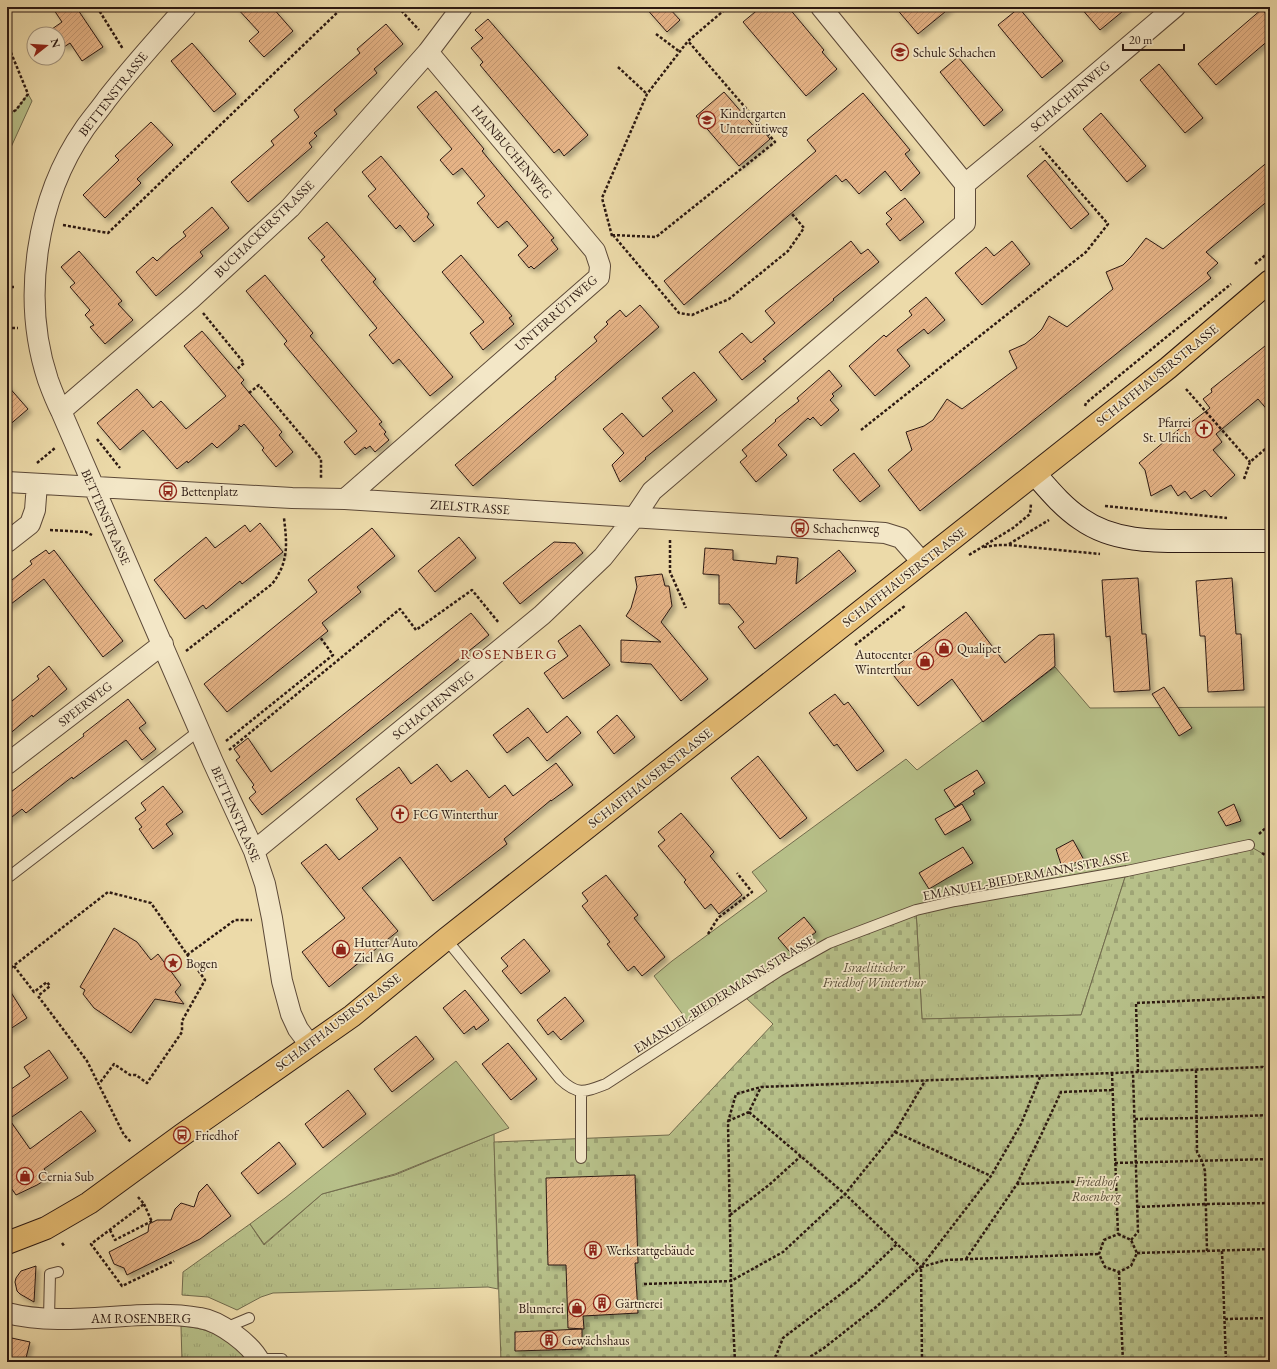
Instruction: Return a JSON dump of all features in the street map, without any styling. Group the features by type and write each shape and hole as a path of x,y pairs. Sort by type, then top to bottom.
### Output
{"main road":[{"name":"SCHAFFHAUSERSTRASSE","path":"7,1243 46,1228 89,1203 182,1135 352,1016 446,939 1168,368 1270,281"},
{"path":"1035,474 1066,508 1096,528 1115,535 1133,539 1166,541 1270,541"}],"street":[{"name":"BETTENSTRASSE","path":"186,7 133,66 84,128 60,172 43,222 37,255 34,288 37,327 48,380 60,411 254,851 265,884 282,981 291,1014 298,1029 310,1045"},
{"name":"BUCHACKERSTRASSE","path":"60,411 191,299 290,208 433,45 462,7"},
{"path":"821,7 870,65 965,184"},
{"name":"SCHACHENWEG","path":"254,851 542,615 603,557 634,518 652,491 965,223 965,184 1175,7"},
{"name":"HAINBUCHENWEG","path":"433,45 595,251"},
{"name":"UNTERRÜTIWEG","path":"345,499 599,277 600,266 595,251"},
{"path":"7,542 30,524 35,510 35,475"},
{"name":"ZIELSTRASSE","path":"7,482 35,475 93,487 292,498 345,499 885,533 901,538 922,562"},
{"name":"SPEERWEG","path":"7,764 163,644"},
{"name":"AM ROSENBERG","path":"7,1313 21,1316 49,1318 155,1315 202,1318 224,1328 239,1338 251,1349 259,1360"}],"lane":[{"path":"10,876 200,730"},
{"name":"EMANUEL-BIEDERMANN-STRASSE","path":"581,1092 606,1084 779,971 828,943 916,910 955,901 1127,870 1248,845"},
{"path":"446,939 560,1079 569,1088 581,1092 581,1158"},
{"path":"49,1318 50,1274 58,1272"},
{"path":"224,1328 249,1318"},
{"path":"259,1360 282,1358"}],"path":[{"path":"97,7 124,51"},
{"path":"43,222 108,233 343,7"},
{"path":"398,7 433,45"},
{"path":"728,7 688,42 647,94 602,198 612,235 679,313 692,315 729,299 788,251 804,228 792,214"},
{"path":"656,34 680,52"},
{"path":"595,251 612,235 656,238 775,142 688,42"},
{"path":"7,43 28,94 16,110 7,114"},
{"path":"618,67 647,94"},
{"path":"861,430 1086,252 1108,224 1028,132"},
{"path":"1252,266 1270,251"},
{"path":"1086,403 1234,281"},
{"path":"191,299 244,363 236,370"},
{"path":"249,393 259,385 321,459 321,484"},
{"path":"1186,389 1250,462"},
{"path":"96,438 124,473"},
{"path":"1244,479 1250,462 1270,445"},
{"path":"35,475 58,446"},
{"path":"1104,506 1228,518"},
{"path":"185,651 272,584 280,573 287,545 284,517"},
{"path":"1009,545 1049,520"},
{"path":"30,524 49,530 86,532 96,538"},
{"path":"670,537 670,572 686,608"},
{"path":"981,548 1009,545 1107,554"},
{"path":"212,758 400,609 416,630 472,590 512,639"},
{"path":"212,758 334,655 320,637"},
{"path":"708,934 718,918 752,892 737,873"},
{"path":"7,971 108,892 151,903 205,980 182,1021 182,1032 147,1083 136,1075 130,1075 114,1064 99,1084"},
{"path":"187,955 235,920 258,919"},
{"path":"14,966 34,992 47,982 50,986 38,996 87,1060 124,1135 131,1142"},
{"path":"1138,1072 1136,1003 1270,997"},
{"path":"735,1362 730,1281 728,1122 736,1094 761,1087 1263,1067 1270,1071"},
{"path":"1196,1070 1197,1152 1205,1171 1207,1251"},
{"path":"1131,1240 1138,1232 1133,1073"},
{"path":"1112,1074 1118,1234"},
{"path":"802,1362 824,1348 876,1308 921,1267 991,1176 1021,1124 1040,1077"},
{"path":"644,1284 730,1281 783,1252 845,1194 895,1132 925,1081"},
{"path":"728,1122 749,1112 761,1087"},
{"path":"966,1260 1017,1184 1061,1092 1112,1090"},
{"path":"749,1112 845,1194 921,1267 922,1362"},
{"path":"1135,1119 1197,1118 1270,1114"},
{"path":"895,1132 991,1176"},
{"path":"729,1215 769,1185 801,1156"},
{"path":"1115,1163 1270,1159"},
{"path":"1017,1184 1116,1180"},
{"path":"110,1230 115,1240 152,1222 144,1204 138,1197"},
{"path":"1138,1208 1206,1204 1270,1203"},
{"path":"144,1204 91,1244 96,1253 122,1286 174,1261"},
{"path":"1118,1234 1131,1240 1137,1254 1131,1266 1119,1272 1106,1267 1099,1254 1104,1240 1118,1234"},
{"path":"62,1243 65,1247"},
{"path":"766,1362 776,1356 783,1338 858,1281 897,1244"},
{"path":"1137,1254 1270,1250"},
{"path":"1222,1251 1226,1362"},
{"path":"921,1267 946,1260 1099,1254"},
{"path":"1119,1272 1123,1362"},
{"path":"1225,1319 1270,1318"}],"green space":[{"path":"28,94 32,101 7,156 7,115 16,110"},
{"path":"1055,667 1090,708 1270,707 1270,858 1248,845 955,901 828,943 693,1028 654,976 767,891 752,872 906,759 917,770"},
{"name":"Friedhof Rosenberg","path":"1249,845 1270,858 1270,1362 501,1362 494,1142 669,1135 773,1024 743,995 829,943 916,910 922,1019 1081,1015 1127,871"},
{"path":"1127,871 1081,1015 922,1019 916,910"},
{"path":"456,1061 509,1128 395,1174 322,1194 264,1244 250,1224 285,1198"},
{"path":"494,1134 498,1289 488,1287 273,1293 261,1297 237,1310 208,1297 182,1295 183,1272 250,1224 264,1245 322,1194 395,1175"},
{"path":"181,1326 202,1329 219,1336 235,1347 250,1362 182,1362"}],"building":[{"path":"52,7 76,7 103,47 82,61 70,43 66,46 66,26 56,26 62,22"},
{"path":"236,7 272,7 293,31 264,57 249,41 259,32"},
{"path":"645,7 668,7 680,20 667,32"},
{"path":"761,7 788,7 824,50 822,52 837,69 806,96 743,22"},
{"path":"895,7 951,7 918,34"},
{"path":"1080,7 1128,7 1100,30"},
{"path":"1019,8 1063,61 1042,78 998,25"},
{"path":"1262,9 1270,19 1270,39 1216,85 1198,64"},
{"path":"488,19 588,135 564,156 559,149 554,153 480,65 483,62 471,48 483,38 475,30"},
{"path":"386,24 403,44 374,69 377,73 334,110 337,114 314,133 317,136 309,143 312,147 248,202 231,182 274,145 271,141 299,117 294,110 360,53 357,49"},
{"path":"192,43 236,94 214,112 171,61"},
{"path":"958,57 1003,110 984,126 940,72"},
{"path":"1159,64 1203,118 1185,133 1140,80"},
{"path":"436,91 484,149 482,151 554,238 551,240 558,249 534,269 531,266 529,268 518,255 528,246 507,221 498,228 477,203 485,196 462,168 453,175 440,160 452,149 417,107"},
{"path":"724,92 756,129 759,126 770,139 739,166 696,116"},
{"path":"863,93 910,150 905,154 920,173 901,191 885,171 859,194 846,179 842,182 836,175 684,305 664,281 816,151 807,140"},
{"path":"1101,113 1146,166 1127,182 1083,129"},
{"path":"151,122 173,145 137,179 141,183 105,218 83,195 119,160 115,156"},
{"path":"381,156 429,214 427,217 434,225 414,242 400,225 396,229 368,196 376,189 362,172"},
{"path":"1045,160 1089,214 1071,229 1027,176"},
{"path":"1270,160 1270,199 1206,252 1218,263 1207,273 1211,278 920,511 888,470 912,450 906,432 924,426 933,420 947,399 962,409 1017,368 1009,351 1025,344 1035,336 1042,329 1049,316 1067,327 1113,289 1106,272 1123,265 1146,238 1163,249"},
{"path":"905,198 924,222 900,241 886,224 892,219 886,213"},
{"path":"212,207 229,228 200,252 203,256 156,296 136,272 153,257 157,261 186,236 183,232"},
{"path":"327,222 376,279 373,282 453,377 430,396 399,359 393,364 369,335 377,328 321,260 325,257 308,238"},
{"path":"851,241 861,254 868,249 879,262 763,359 766,361 742,380 719,352 742,333 751,343 775,323 765,311"},
{"path":"1012,241 1030,264 982,305 955,273 986,247 994,256"},
{"path":"79,251 122,301 118,304 133,320 105,344 90,327 94,325 85,315 90,310 70,287 75,283 61,267"},
{"path":"461,255 512,316 509,318 514,324 483,350 470,333 484,322 442,272"},
{"path":"265,275 313,333 310,336 382,422 379,424 386,432 384,434 389,440 375,452 370,446 366,449 365,447 355,455 344,442 357,431 284,344 287,341 246,291"},
{"path":"926,297 945,320 928,334 924,329 897,350 910,366 875,396 849,366 884,335 886,337 912,315 909,311"},
{"path":"640,305 659,327 473,486 455,465 556,379 555,377 597,341 594,337 608,324 606,322 620,310 626,317"},
{"path":"202,331 244,380 241,383 282,432 279,435 293,452 276,467 262,450 264,448 244,424 241,427 239,425 239,429 217,448 212,443 188,463 187,461 177,469 143,430 120,450 97,423 137,389 153,408 161,401 186,429 226,396 184,346"},
{"path":"1270,342 1270,413 1258,399 1216,434 1222,442 1213,450 1235,475 1211,497 1205,490 1191,499 1185,491 1178,496 1171,485 1151,496 1145,470 1139,463 1184,425 1185,427 1210,408 1203,399 1212,392 1211,389"},
{"path":"829,370 842,386 832,394 834,396 830,400 839,410 821,426 813,417 810,420 808,418 778,445 787,455 756,482 740,462 747,456 742,450 776,421 775,420 799,401 797,398"},
{"path":"694,372 717,400 645,458 646,459 620,482 612,465 624,453 603,429 622,413 643,437 673,411 662,398"},
{"path":"7,385 28,409 7,427"},
{"path":"854,453 880,486 860,502 833,470"},
{"path":"260,523 283,552 242,584 240,581 206,609 203,605 185,619 154,580 206,537 215,548 245,525 250,532"},
{"path":"372,528 395,556 357,587 361,592 322,623 328,631 227,712 204,684 317,592 308,580"},
{"path":"459,537 476,558 435,592 418,571"},
{"path":"554,542 575,543 583,553 520,604 503,583"},
{"path":"705,548 733,550 733,560 776,564 777,556 798,558 796,584 839,550 856,571 755,649 738,627 744,622 729,604 719,604 719,575 703,574"},
{"path":"46,550 49,554 54,550 123,641 103,657 44,579 7,607 7,584 32,564 30,561"},
{"path":"662,574 665,586 669,586 672,606 661,622 708,679 681,701 651,664 621,662 621,640 661,642 626,616 631,608 637,587 635,577"},
{"path":"1138,578 1142,634 1146,634 1150,690 1114,692 1110,636 1106,637 1102,580"},
{"path":"1232,578 1236,634 1241,634 1244,690 1208,692 1205,636 1200,636 1196,581"},
{"path":"966,612 1005,663 1039,635 1054,634 1055,666 983,722 952,679 918,706 890,671"},
{"path":"471,613 489,635 262,815 249,798 256,792 252,787 254,785 236,760 240,757 234,749 248,738 271,772"},
{"path":"580,625 610,665 563,699 544,673 568,656 558,641"},
{"path":"49,666 67,689 7,736 7,705 39,679 37,676"},
{"path":"1164,687 1192,728 1179,736 1152,694"},
{"path":"835,694 844,705 848,702 884,751 857,771 837,744 834,746 809,713"},
{"path":"128,699 146,723 139,728 156,749 142,760 126,740 73,779 72,777 26,813 22,809 7,821 7,795 84,736 83,734"},
{"path":"528,708 547,733 567,716 581,733 547,761 528,737 507,753 493,735"},
{"path":"617,715 635,737 614,754 597,732"},
{"path":"758,756 807,818 780,839 731,778"},
{"path":"556,763 573,785 551,800 504,839 507,844 433,901 400,857 362,888 398,931 329,987 302,952 345,918 301,863 326,844 339,860 378,829 356,799 399,767 411,784 437,764 451,782 467,770 489,798 505,785 513,796"},
{"path":"977,770 985,783 973,791 975,794 955,807 944,790"},
{"path":"163,786 183,812 166,824 173,834 153,849 139,829 142,827 135,818 146,810 141,803"},
{"path":"962,804 971,820 945,835 935,819"},
{"path":"1234,804 1241,821 1226,826 1218,812"},
{"path":"681,813 714,852 710,856 742,895 719,914 711,904 705,909 684,882 686,880 658,846 665,840 658,832"},
{"path":"1073,840 1084,860 1062,867 1056,849"},
{"path":"963,847 973,863 929,889 919,873"},
{"path":"606,875 638,915 634,918 665,957 642,976 634,966 628,971 607,944 610,942 582,906 588,901 582,893"},
{"path":"804,917 816,932 790,952 778,938"},
{"path":"114,928 137,942 151,960 158,954 181,985 175,992 184,1004 155,999 131,1033 94,1008 83,994 85,990 80,987"},
{"path":"524,939 550,971 521,994 502,971 508,966 501,958"},
{"path":"7,986 27,1018 7,1031"},
{"path":"465,990 489,1020 476,1030 474,1026 464,1034 443,1008"},
{"path":"565,997 584,1021 561,1040 553,1031 548,1035 537,1020"},
{"path":"416,1036 434,1059 392,1092 374,1069"},
{"path":"508,1043 537,1079 511,1100 482,1064"},
{"path":"49,1050 68,1078 9,1119 30,1149 81,1111 96,1131 44,1169 50,1177 16,1195 7,1182 7,1092 30,1076 24,1067"},
{"path":"348,1090 366,1114 323,1148 305,1124"},
{"path":"279,1142 296,1164 258,1194 241,1173"},
{"path":"635,1175 638,1263 635,1263 638,1313 583,1316 584,1329 568,1328 566,1265 548,1265 546,1178"},
{"path":"207,1184 231,1216 200,1239 127,1275 124,1268 114,1264 109,1252 148,1232 149,1224 157,1220 171,1220 175,1209 181,1203 194,1207 199,1192"},
{"path":"36,1266 34,1302 17,1291 15,1282 21,1271"},
{"name":"Gewächshaus","path":"582,1329 582,1349 515,1351 515,1332"},
{"path":"7,1337 30,1342 25,1362 7,1362"}],"place":[{"name":"Schule Schachen","path":"900,52"},
{"name":"Kindergarten Unterrütiweg","path":"707,120"},
{"name":"Pfarrei St. Ulrich","path":"1204,429"},
{"name":"Bettenplatz","path":"168,491"},
{"name":"Schachenweg","path":"800,528"},
{"name":"Qualipet","path":"944,648"},
{"name":"Autocenter Winterthur","path":"925,661"},
{"name":"FCG Winterthur","path":"400,814"},
{"name":"Hutter Auto Ziel AG","path":"341,949"},
{"name":"Bogen","path":"173,963"},
{"name":"Friedhof","path":"182,1135"},
{"name":"Cernia Sub","path":"25,1176"},
{"name":"Werkstattgebäude","path":"593,1250"},
{"name":"Gärtnerei","path":"602,1303"},
{"name":"Blumerei","path":"577,1308"},
{"name":"Gewächshaus","path":"549,1340"}],"district":[{"name":"ROSENBERG","path":"509,653"}],"park label":[{"name":"Israelitischer Friedhof Winterthur","path":"874,974"}]}
